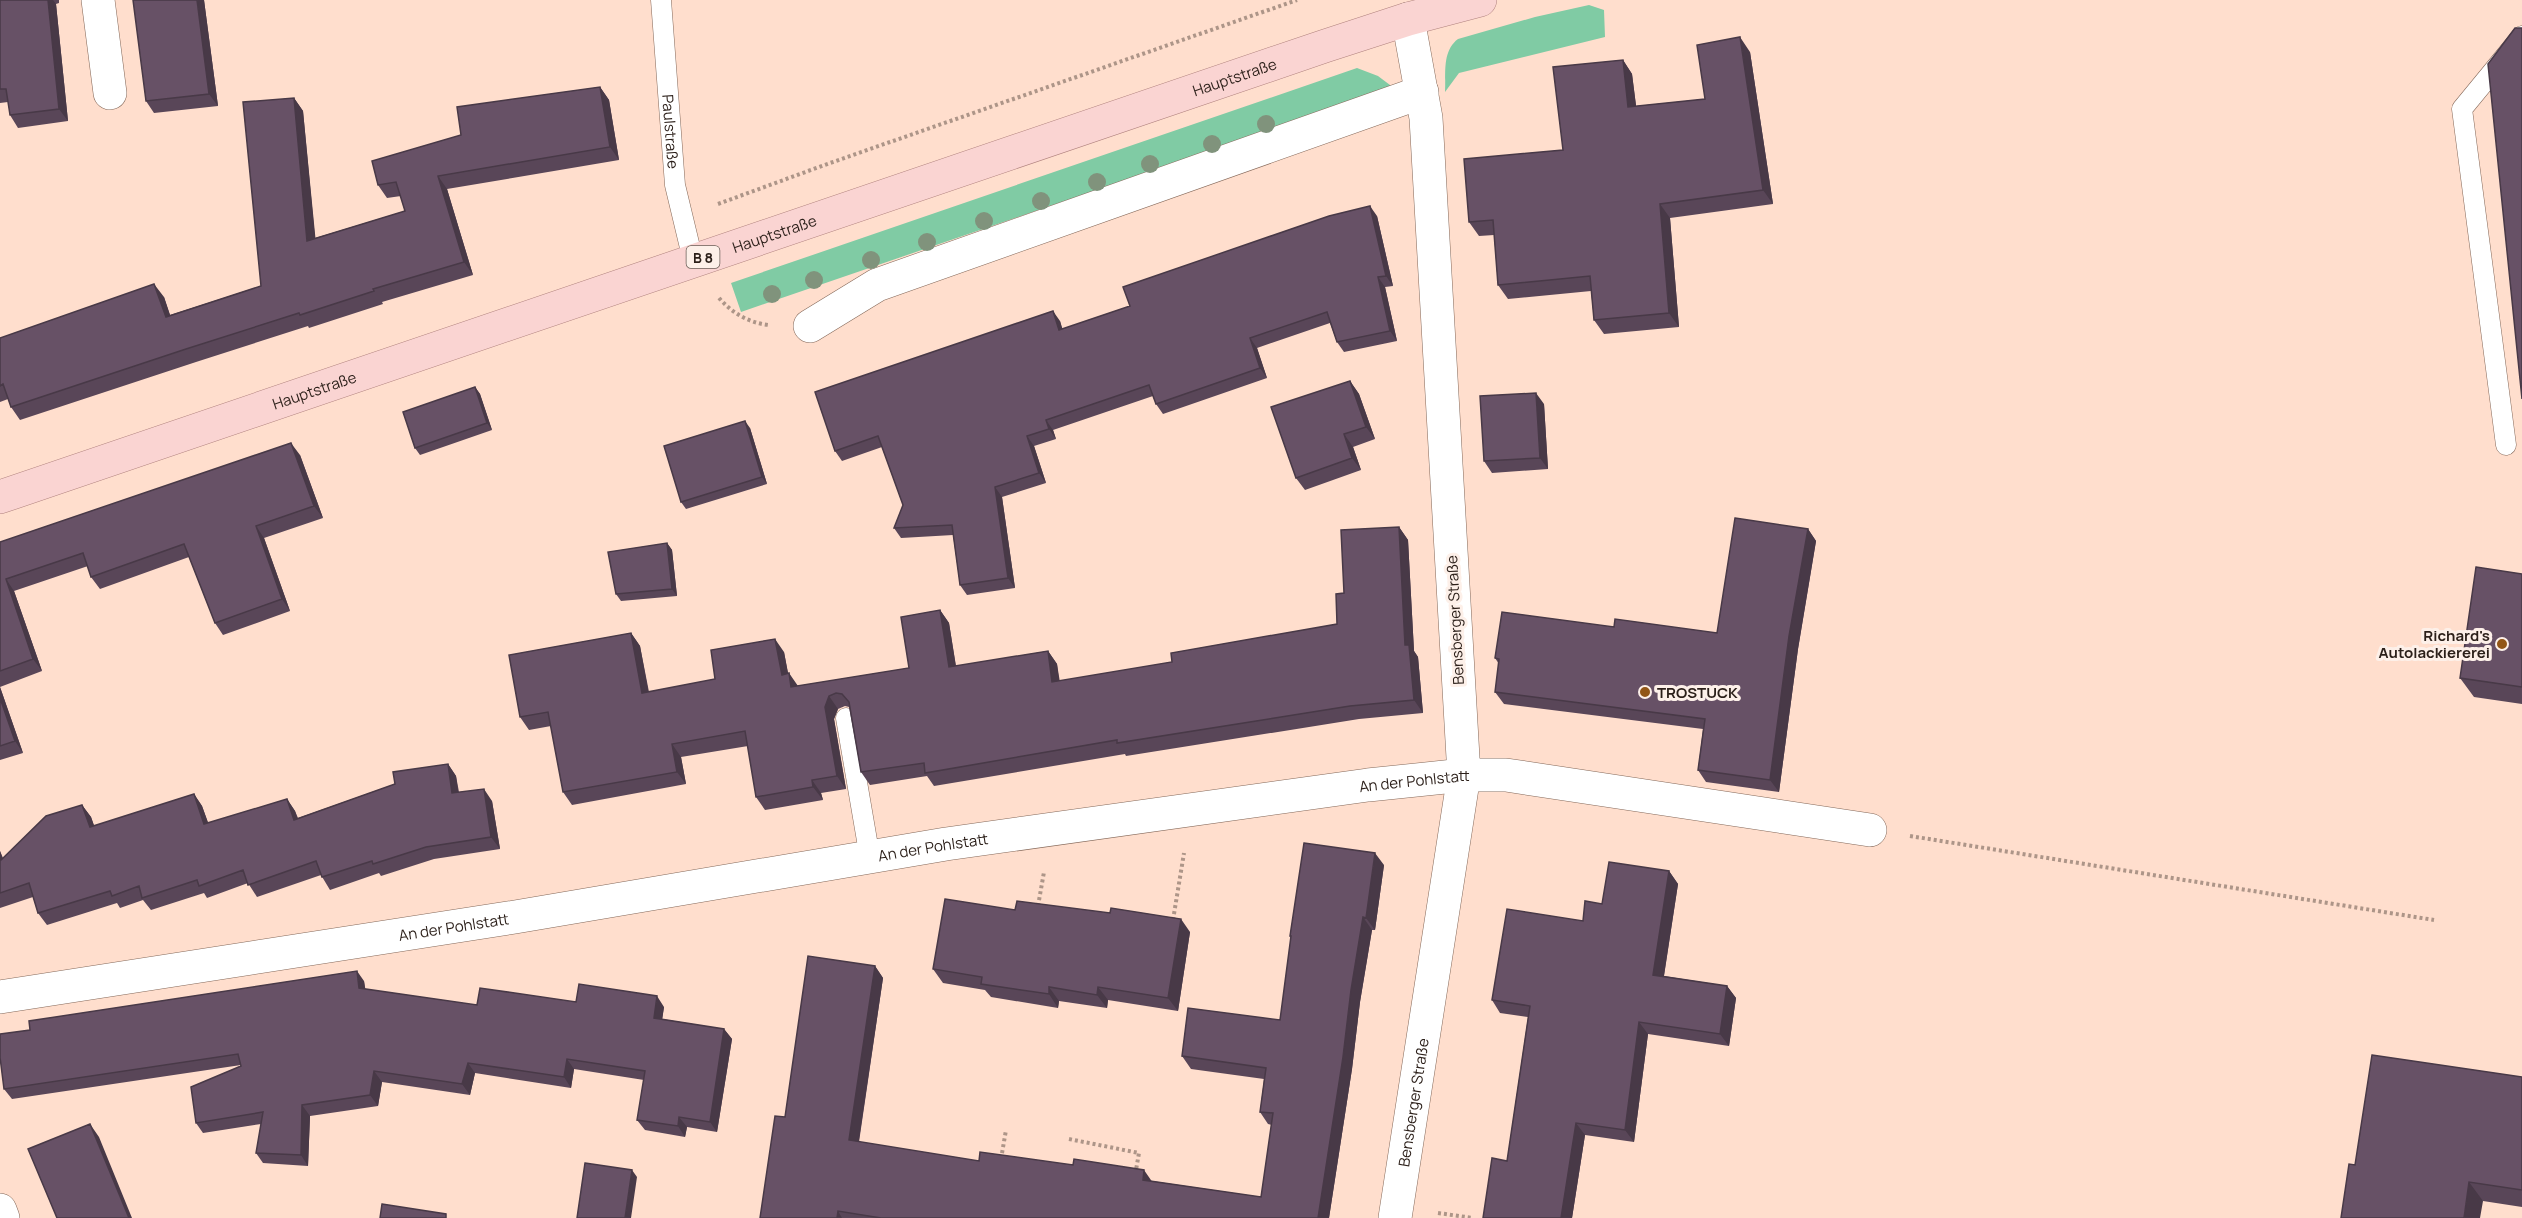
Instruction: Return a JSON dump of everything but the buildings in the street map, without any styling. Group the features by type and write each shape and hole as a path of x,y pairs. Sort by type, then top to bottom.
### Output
{"main road":[{"name":"Hauptstraße","path":"0,497 1408,19 1480,0"}],"street":[{"path":"98,0 110,93"},
{"name":"Bensberger Straße","path":"1395,1218 1464,775 1432,214 1422,92 1408,19"},
{"path":"810,326 877,285 1422,92"},
{"name":"An der Pohlstatt","path":"0,996 515,917 946,844 1368,785 1464,775 1506,775 1870,830"},
{"path":"0,1210 3,1218"}],"lane":[{"name":"Paulstraße","path":"661,0 675,185 693,260"},
{"path":"2506,445 2462,109 2522,36"},
{"path":"846,718 870,858"}],"path":[{"path":"693,260 719,298 727,307 742,317 756,324 810,326"},
{"path":"1173,921 1191,810"},
{"path":"1870,830 2434,920"},
{"path":"999,1166 1006,1130"},
{"path":"1069,1139 1139,1153 1136,1170"}],"green space":[{"path":"1589,5 1604,10 1605,37 1459,73 1445,92 1447,56 1458,39 1535,17"},
{"path":"1357,68 1378,76 1394,88 741,312 731,283"}],"place":[{"name":"Richard's Autolackiererei","path":"2502,644"},
{"name":"TROSTUCK","path":"1645,692"}]}
